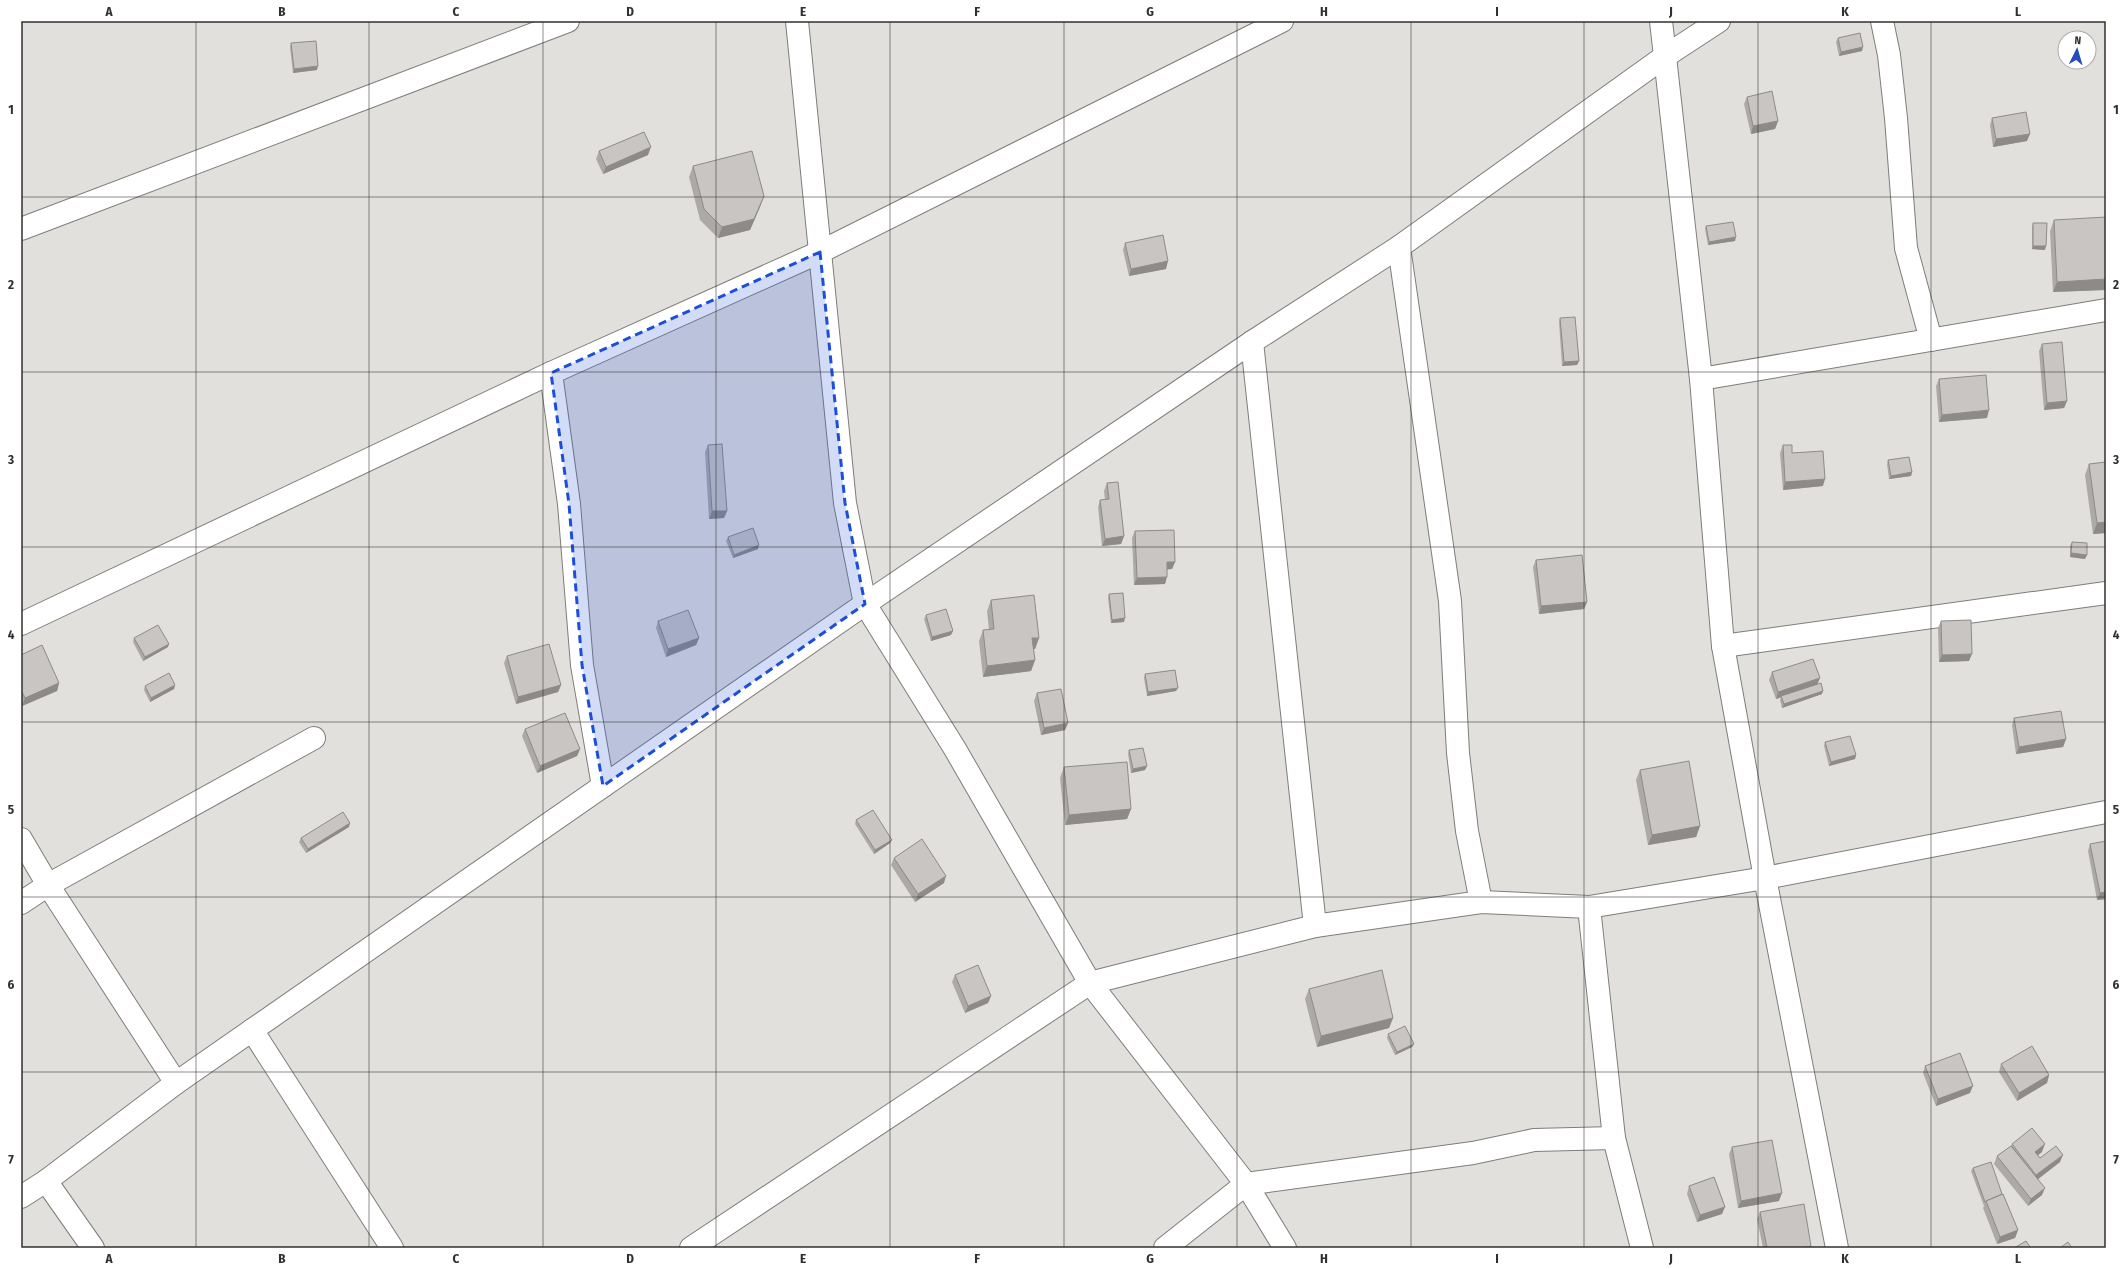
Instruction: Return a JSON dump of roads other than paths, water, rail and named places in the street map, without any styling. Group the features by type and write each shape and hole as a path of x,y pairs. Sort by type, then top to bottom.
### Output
{"street":[{"path":"21,229 568,21"},
{"path":"797,21 845,503 865,604 955,749 1090,983 1246,1184 1285,1248"},
{"path":"21,624 551,374 820,252 1282,21"},
{"path":"1661,21 1700,379 1723,646 1765,878 1837,1248"},
{"path":"21,1197 46,1181 176,1083 602,786 865,604 1252,342 1399,247 1664,57 1719,21"},
{"path":"1882,21 1889,55 1896,118 1906,248 1931,340"},
{"path":"1399,247 1450,601 1458,753 1467,830 1481,902"},
{"path":"1700,379 2106,310"},
{"path":"1252,342 1315,926"},
{"path":"551,374 569,504 582,665 602,786"},
{"path":"1723,646 2106,593"},
{"path":"21,903 48,885 314,738"},
{"path":"691,1248 1090,983 1315,926 1481,902 1589,907 1765,878 2106,812"},
{"path":"21,839 48,885 176,1083"},
{"path":"1589,907 1614,1138 1642,1248"},
{"path":"252,1030 392,1248"},
{"path":"1165,1248 1246,1184 1473,1153 1534,1140 1614,1138"},
{"path":"46,1181 93,1248"}]}
